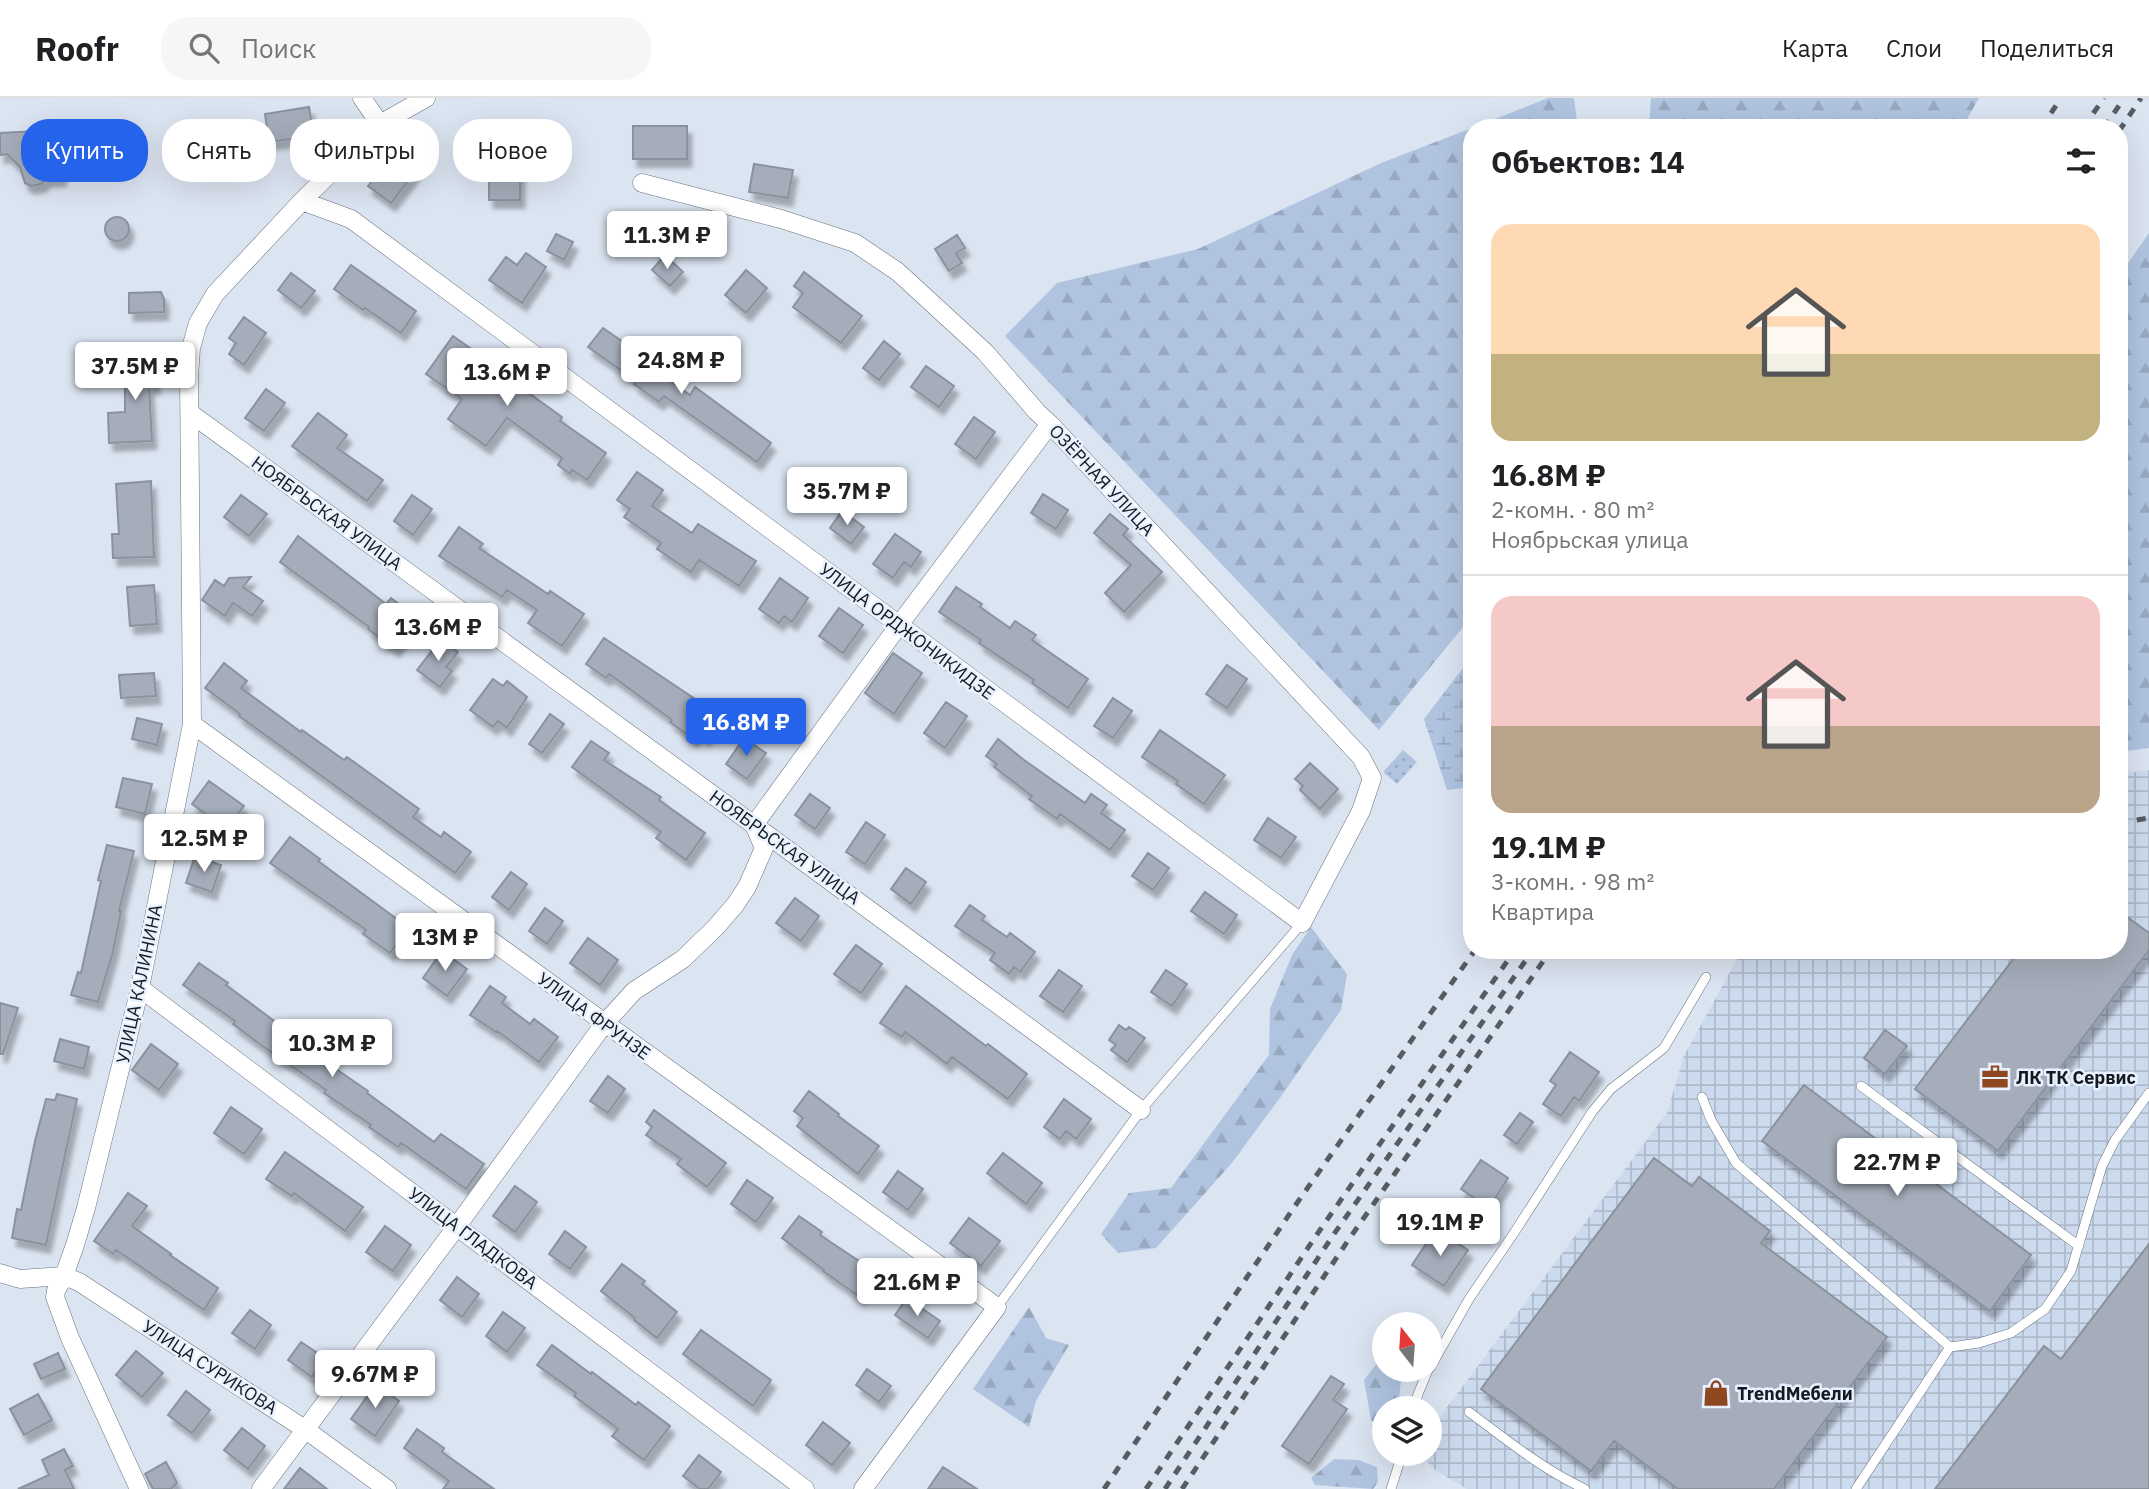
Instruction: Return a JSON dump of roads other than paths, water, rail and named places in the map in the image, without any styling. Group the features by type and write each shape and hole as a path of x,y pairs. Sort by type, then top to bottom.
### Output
{"street":[{"path":"362,98 377,119"},
{"name":"УЛИЦА КАЛИНИНА","path":"389,119 426,98"},
{"name":"УЛИЦА КАЛИНИНА","path":"139,1489 70,1338 55,1291 64,1276 86,1208 140,988 192,724 191,348 198,323 215,294 321,182"},
{"name":"ОЗЁРНАЯ УЛИЦА","path":"642,183 781,219 855,243 898,272 975,343 1361,757 1372,778 1362,811 1302,923"},
{"name":"УЛИЦА ОРДЖОНИКИДЗЕ","path":"302,201 351,219 1302,923"},
{"name":"НОЯБРЬСКАЯ УЛИЦА","path":"190,413 1141,1110"},
{"path":"261,1489 604,1024 634,991 683,959 735,905 747,887 764,848 754,825 899,625 1051,424"},
{"name":"УЛИЦА ФРУНЗЕ","path":"192,724 997,1307"},
{"name":"УЛИЦА ГЛАДКОВА","path":"140,988 806,1489"},
{"path":"0,1273 20,1279 64,1276"},
{"name":"УЛИЦА СУРИКОВА","path":"64,1276 79,1282 306,1430 387,1489"},
{"path":"863,1489 997,1307"}],"lane":[{"path":"997,1307 1141,1110 1302,923"},
{"path":"1442,1346 1469,1299 1600,1101 1611,1089 1664,1048 1706,977"},
{"path":"1861,1086 2079,1246"},
{"path":"1702,1097 1711,1120 1736,1163 1950,1347 1979,1343 2011,1334 2045,1309 2071,1271 2102,1166 2115,1140 2149,1093"},
{"path":"1857,1489 1950,1347"},
{"path":"1469,1412 1541,1466 1585,1489"},
{"path":"1391,1489 1398,1466"}],"railway":[{"path":"2047,119 2061,98"},
{"path":"2089,119 2104,98"},
{"path":"2110,119 2124,98"},
{"path":"2127,119 2141,98"},
{"path":"2128,822 2149,818"},
{"path":"1104,1489 1297,1203 1469,959"},
{"path":"1146,1489 1322,1227 1509,959"},
{"path":"1165,1489 1334,1234 1527,959"},
{"path":"1182,1489 1347,1242 1545,959"}],"place":[{"name":"ЛК ТК Сервис","path":"1995,1077"},
{"name":"TrendМебели","path":"1716,1393"}]}
